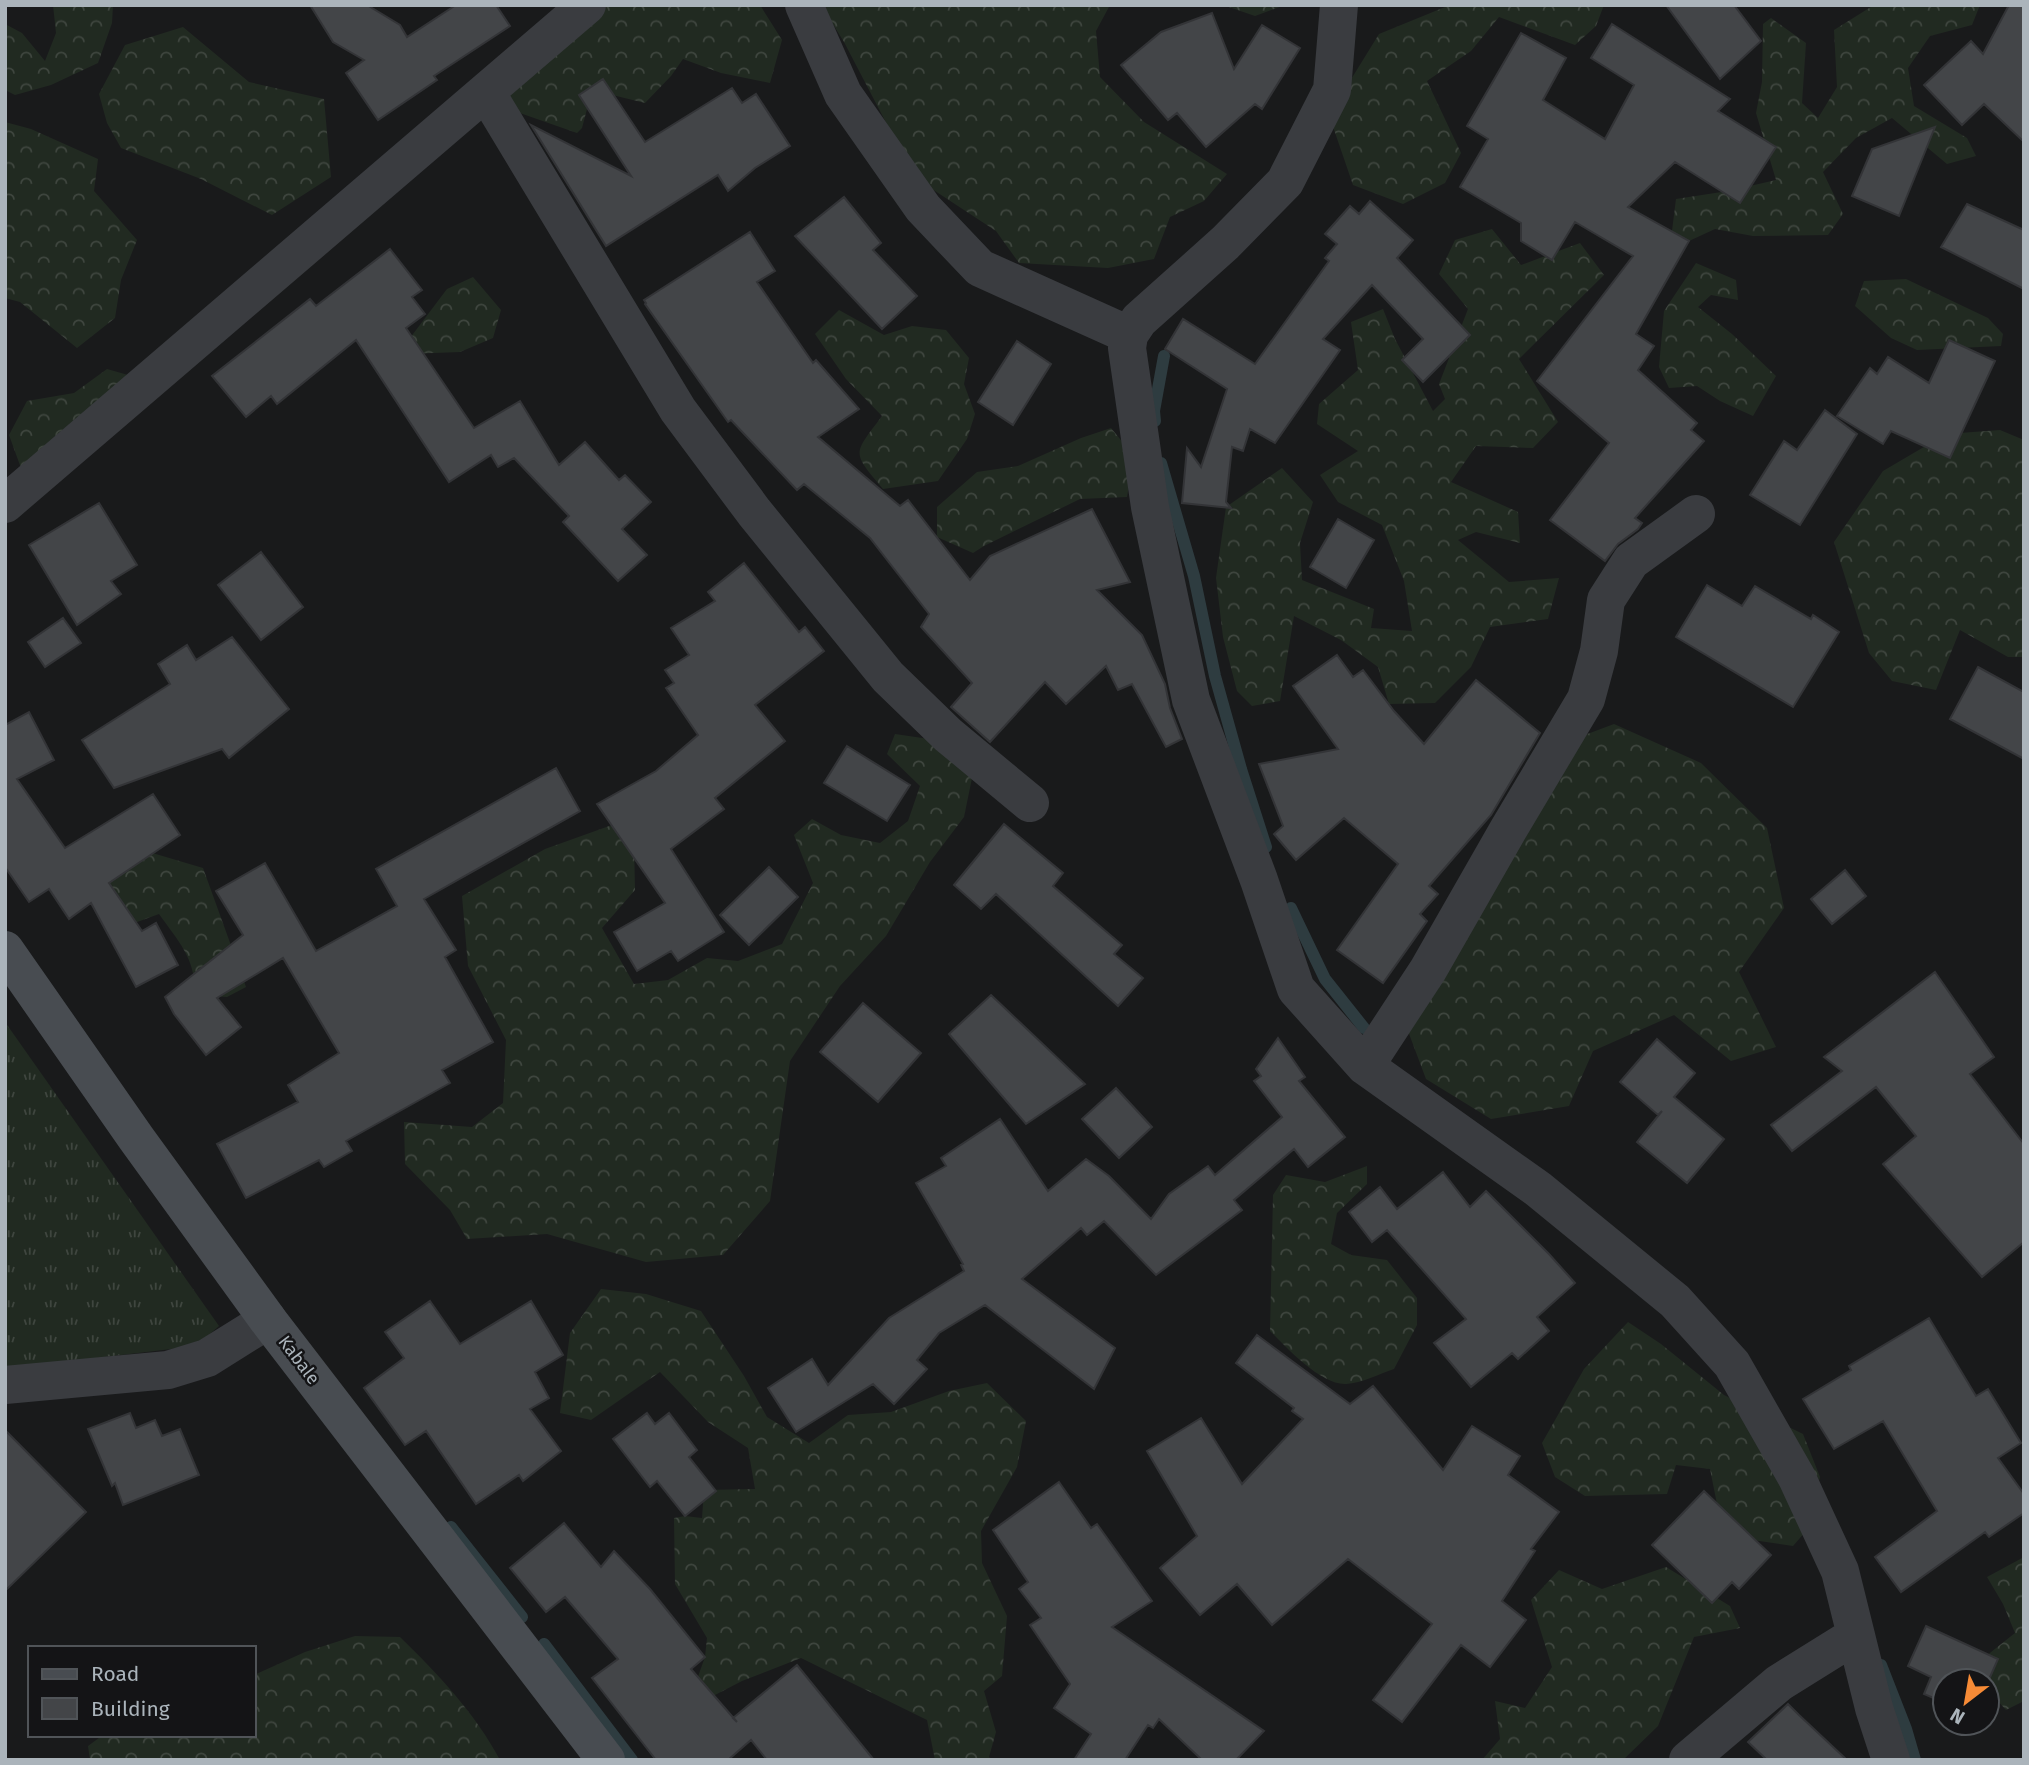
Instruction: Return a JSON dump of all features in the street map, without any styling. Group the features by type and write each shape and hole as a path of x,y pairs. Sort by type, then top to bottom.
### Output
{"street":[{"path":"5,504 587,5"},
{"path":"804,5 843,94 923,208 980,268 1129,335"},
{"path":"1339,5 1332,90 1284,182 1225,243 1139,320 1129,335 1127,348 1150,507 1191,700 1259,880 1296,989 1365,1066 1558,1206 1675,1301 1732,1364 1797,1478 1840,1571 1874,1708 1891,1760"},
{"path":"486,93 678,410 754,512 888,677 948,735 1030,803"},
{"path":"1365,1066 1428,970 1586,699 1599,651 1606,600 1631,561 1696,514"},
{"name":"Kabale","path":"5,950 136,1138 268,1320 606,1760"},
{"path":"5,1385 168,1370 207,1358 268,1320"},
{"path":"1688,1760 1779,1683 1856,1634"}],"green space":[{"path":"53,5 113,5 112,23 98,63 51,85 15,95 5,90 5,24 22,33 45,61 56,33"},
{"path":"591,5 760,5 782,40 770,83 721,73 683,59 645,103 592,90 582,128 577,133 517,112 507,97"},
{"path":"821,5 1110,5 1096,31 1100,77 1144,122 1227,174 1204,201 1170,217 1154,259 1108,268 1019,263 996,231 932,189 892,134 844,42"},
{"path":"1223,5 1285,5 1255,16"},
{"path":"1450,5 1604,5 1596,26 1575,45 1499,17 1471,51 1427,81 1461,153 1445,183 1403,204 1353,185 1329,115 1379,34"},
{"path":"1874,5 1980,5 1972,25 1930,36 1908,68 1914,106 1967,138 1976,156 1947,164 1892,118 1856,138 1823,172 1843,214 1828,235 1753,236 1715,229 1689,241 1672,231 1676,199 1776,180 1756,113 1762,82 1763,24 1771,18 1806,43 1802,103 1818,118 1837,87 1834,30"},
{"path":"183,27 249,82 324,99 331,177 272,215 201,179 121,148 107,123 99,94 125,45"},
{"path":"5,122 31,129 98,159 94,191 137,240 121,280 115,318 77,348 20,302 5,298"},
{"path":"1492,229 1521,265 1580,243 1604,275 1519,359 1558,422 1533,448 1476,446 1451,482 1518,512 1520,543 1476,532 1458,540 1509,582 1559,578 1548,619 1490,627 1471,667 1435,703 1389,704 1378,667 1341,640 1294,616 1280,701 1252,706 1237,691 1223,637 1216,578 1226,507 1282,468 1313,502 1300,543 1302,580 1374,609 1371,628 1412,631 1404,581 1382,525 1338,502 1320,475 1358,451 1317,424 1319,404 1358,370 1351,322 1383,309 1395,339 1433,411 1445,399 1439,384 1468,309 1439,274 1455,240"},
{"path":"1696,263 1736,280 1738,300 1711,295 1698,307 1732,334 1776,376 1753,416 1720,401 1697,386 1669,388 1659,367 1664,311"},
{"path":"473,277 501,310 493,338 460,352 407,354 410,338 447,289"},
{"path":"1906,279 1988,318 2003,334 2001,346 1917,350 1891,338 1855,306 1864,281"},
{"path":"839,310 884,335 912,326 946,330 969,358 964,384 975,414 967,439 938,481 883,489 865,467 861,459 861,446 882,416 846,379 815,334"},
{"path":"107,369 128,375 21,468 9,435 27,401 74,393"},
{"path":"1111,428 1134,456 1127,497 1080,499 973,553 937,537 937,507 977,472 1018,466"},
{"path":"2000,430 2024,440 2024,657 2008,657 1960,630 1936,690 1892,681 1869,653 1834,542 1883,471 1946,434"},
{"path":"1614,724 1701,763 1767,828 1784,908 1739,972 1776,1047 1731,1061 1674,1015 1593,1051 1569,1106 1491,1119 1426,1079 1396,999 1582,736"},
{"path":"895,734 929,739 972,778 964,817 930,862 886,936 840,986 790,1061 770,1201 723,1255 646,1262 547,1234 467,1239 450,1210 405,1164 404,1122 472,1127 503,1103 506,1040 468,966 462,896 545,849 612,825 634,843 635,890 602,928 634,984 668,980 707,958 738,961 782,944 813,883 794,835 812,819 841,835 880,843 908,821 920,786 887,754"},
{"path":"115,852 149,852 203,868 246,987 227,997 195,995 195,982 189,961 159,914 129,925 102,914"},
{"path":"5,1022 219,1326 196,1346 5,1369"},
{"path":"1367,1166 1367,1184 1337,1213 1331,1244 1351,1255 1387,1260 1417,1298 1417,1325 1394,1369 1352,1383 1336,1383 1315,1372 1270,1331 1273,1195 1286,1175 1325,1182"},
{"path":"601,1289 646,1294 701,1311 744,1376 767,1417 809,1443 848,1415 891,1412 949,1391 987,1383 1026,1421 1017,1467 981,1531 982,1563 1007,1616 1002,1676 984,1691 996,1732 989,1757 993,1760 935,1760 927,1720 801,1658 742,1681 686,1710 705,1657 707,1638 675,1584 674,1518 702,1518 704,1490 755,1489 748,1448 708,1422 660,1372 591,1420 560,1413 570,1333"},
{"path":"1628,1322 1661,1344 1724,1395 1803,1434 1820,1477 1806,1531 1793,1546 1739,1538 1720,1519 1710,1469 1676,1465 1667,1494 1585,1496 1555,1477 1542,1443 1584,1369"},
{"path":"2024,1557 2024,1701 2006,1710 2001,1704 2001,1667 1978,1667 1976,1664 2015,1633 2003,1604 1987,1577"},
{"path":"1666,1567 1730,1606 1740,1628 1694,1637 1658,1726 1623,1760 1482,1760 1500,1739 1495,1701 1525,1708 1552,1667 1531,1600 1559,1570 1602,1589"},
{"path":"355,1636 400,1637 455,1695 500,1760 90,1760 88,1746 100,1737 256,1737 256,1674 305,1652"}],"building":[{"path":"310,5 367,5 400,25 407,37 456,5 496,5 510,26 434,76 437,80 378,120 346,73 364,60 333,42"},
{"path":"1666,5 1734,5 1761,41 1720,79"},
{"path":"2009,5 2024,5 2024,142 1984,104 1962,125 1924,85 1971,41 1983,54"},
{"path":"1212,13 1234,69 1262,25 1300,48 1262,109 1255,104 1206,147 1177,113 1168,120 1121,65 1161,32"},
{"path":"1612,24 1730,99 1718,111 1776,147 1740,203 1675,162 1628,207 1689,241 1636,334 1654,346 1638,370 1697,423 1691,430 1704,441 1635,518 1642,523 1638,529 1618,544 1605,561 1550,520 1609,443 1537,381 1633,256 1575,222 1552,260 1521,241 1521,223 1460,187 1488,139 1467,126 1521,33 1566,58 1543,100 1605,139 1634,85 1591,58"},
{"path":"603,79 645,142 732,88 742,103 756,94 790,146 755,168 728,191 718,175 606,246 531,125 631,176 579,95"},
{"path":"1935,127 1899,216 1852,196 1872,149"},
{"path":"844,197 881,243 873,250 917,296 882,329 795,236"},
{"path":"1370,201 1413,240 1397,258 1470,335 1423,382 1402,360 1423,339 1372,285 1323,339 1340,350 1275,443 1250,429 1243,451 1232,447 1226,502 1231,508 1182,503 1187,448 1201,467 1227,389 1165,349 1183,319 1255,364 1329,261 1325,258 1337,244 1325,234 1350,206 1359,214"},
{"path":"1967,204 2024,230 2024,289 1941,247"},
{"path":"750,232 775,271 757,282 813,363 816,360 859,409 818,437 900,506 908,500 970,580 990,556 1092,509 1130,582 1097,590 1142,635 1165,684 1170,708 1182,739 1166,747 1132,684 1118,690 1106,666 1066,704 1045,682 990,742 951,707 972,683 921,627 929,614 870,538 804,484 797,490 731,420 728,422 645,304 644,300"},
{"path":"390,249 422,290 412,297 425,314 406,328 474,428 520,401 559,465 585,442 619,480 625,475 651,502 622,529 647,555 618,581 563,522 569,516 514,458 498,467 491,455 449,482 356,340 277,404 271,396 246,417 212,376 310,299 316,306"},
{"path":"1949,340 1995,361 1950,458 1891,431 1883,444 1837,416 1870,368 1877,374 1888,357 1929,383"},
{"path":"1017,341 1051,364 1013,425 978,402"},
{"path":"1825,410 1857,434 1800,525 1750,495 1784,441 1797,450"},
{"path":"99,503 137,565 111,581 121,594 77,625 29,545"},
{"path":"1338,519 1374,540 1346,588 1310,567"},
{"path":"261,552 303,607 261,640 218,585"},
{"path":"744,563 799,632 805,627 824,651 755,705 785,741 715,798 724,809 671,849 724,932 678,961 671,951 637,971 614,932 665,903 597,804 656,771 698,735 666,688 674,683 665,670 689,655 671,628 715,601 708,592"},
{"path":"1707,585 1742,606 1755,586 1811,619 1813,615 1839,632 1793,707 1676,637"},
{"path":"63,618 81,643 45,667 28,642"},
{"path":"232,637 289,709 229,758 222,749 114,788 82,740 170,684 158,664 187,645 196,660"},
{"path":"1337,655 1353,677 1363,670 1394,711 1424,744 1476,680 1540,733 1491,815 1429,886 1438,894 1420,914 1427,921 1383,983 1337,950 1398,864 1344,818 1296,860 1274,834 1283,826 1259,764 1338,749 1293,686"},
{"path":"1978,667 2024,692 2024,759 1950,719"},
{"path":"29,712 54,760 17,779 65,848 153,794 180,835 109,883 142,931 156,923 178,965 136,987 91,903 69,919 49,889 29,902 5,867 5,725"},
{"path":"847,746 910,785 887,821 824,783"},
{"path":"556,768 580,811 424,899 456,950 445,957 493,1042 442,1070 450,1083 346,1141 352,1151 324,1167 319,1160 246,1198 217,1144 298,1102 288,1085 339,1053 283,958 217,998 241,1027 206,1055 174,1014 165,997 243,935 216,891 265,863 316,951 397,906 376,869"},
{"path":"1004,824 1063,873 1053,886 1122,945 1114,954 1143,978 1118,1006 996,894 981,909 954,885"},
{"path":"769,867 798,897 749,945 720,915"},
{"path":"1845,870 1866,896 1832,924 1811,899"},
{"path":"1935,972 1994,1057 1970,1074 2024,1144 2024,1242 1982,1277 1883,1164 1916,1136 1876,1087 1792,1151 1771,1125 1842,1071 1824,1057"},
{"path":"991,995 1085,1084 1026,1124 949,1034"},
{"path":"863,1003 921,1053 878,1102 820,1052"},
{"path":"1278,1038 1305,1077 1299,1081 1345,1137 1308,1167 1294,1149 1234,1200 1242,1210 1156,1275 1104,1221 1087,1235 1081,1228 1022,1279 1115,1348 1094,1389 985,1305 939,1333 917,1360 927,1369 894,1404 873,1384 796,1432 768,1388 812,1359 828,1385 889,1318 964,1271 961,1265 963,1264 916,1183 946,1166 941,1158 1000,1119 1048,1191 1086,1159 1109,1176 1151,1219 1169,1194 1208,1166 1215,1175 1282,1117 1254,1081 1261,1076 1256,1069"},
{"path":"1657,1039 1695,1073 1674,1097 1724,1139 1687,1183 1637,1142 1662,1111 1658,1115 1620,1082"},
{"path":"1116,1088 1152,1127 1119,1158 1082,1119"},
{"path":"1443,1172 1470,1207 1486,1191 1575,1283 1537,1317 1549,1331 1518,1359 1512,1353 1471,1387 1434,1343 1466,1319 1387,1230 1372,1242 1349,1212 1380,1187 1397,1209"},
{"path":"430,1301 460,1344 531,1301 563,1355 535,1372 549,1398 530,1409 561,1451 523,1481 519,1475 476,1504 426,1431 405,1445 364,1388 404,1358 385,1332"},
{"path":"1929,1318 1976,1396 1988,1389 2021,1443 1998,1458 2024,1494 2024,1513 1989,1537 1985,1532 1901,1592 1875,1557 1937,1511 1883,1421 1834,1449 1803,1399 1851,1370 1849,1366"},
{"path":"1257,1335 1350,1404 1373,1386 1443,1470 1472,1426 1520,1456 1508,1475 1559,1512 1531,1549 1535,1551 1502,1601 1526,1620 1490,1667 1461,1645 1402,1722 1373,1700 1432,1624 1348,1559 1272,1625 1237,1584 1200,1615 1160,1568 1197,1536 1147,1451 1201,1418 1242,1484 1303,1419 1292,1411 1294,1408 1236,1363"},
{"path":"130,1413 136,1428 155,1420 162,1436 180,1429 199,1475 123,1505 88,1429"},
{"path":"647,1413 655,1424 669,1413 697,1450 689,1457 716,1491 685,1516 657,1481 650,1487 613,1439"},
{"path":"5,1430 86,1512 5,1591"},
{"path":"1059,1482 1091,1528 1097,1524 1152,1601 1112,1627 1264,1731 1236,1760 1202,1760 1159,1719 1153,1728 1148,1725 1125,1760 1074,1760 1091,1734 1054,1708 1070,1684 1030,1625 1041,1618 1019,1589 1028,1582 993,1530"},
{"path":"1704,1491 1771,1555 1739,1589 1732,1582 1712,1603 1652,1545"},
{"path":"564,1523 601,1567 614,1551 650,1589 705,1657 691,1669 733,1718 797,1665 874,1760 767,1760 751,1740 728,1760 656,1760 592,1678 618,1659 565,1597 546,1612 510,1568"},
{"path":"1926,1626 1998,1659 1994,1667 1931,1667 1931,1677 1908,1666"},
{"path":"1931,1677 1931,1697 1924,1694"},
{"path":"1788,1704 1847,1760 1767,1760 1748,1742"}],"waterway":[{"path":"1155,421 1154,411 1164,356"},
{"path":"1161,463 1194,576 1215,676 1266,847"},
{"path":"1291,908 1325,979 1364,1028"},
{"path":"451,1527 522,1617"},
{"path":"544,1644 632,1760"},
{"path":"1881,1665 1915,1760"}]}
